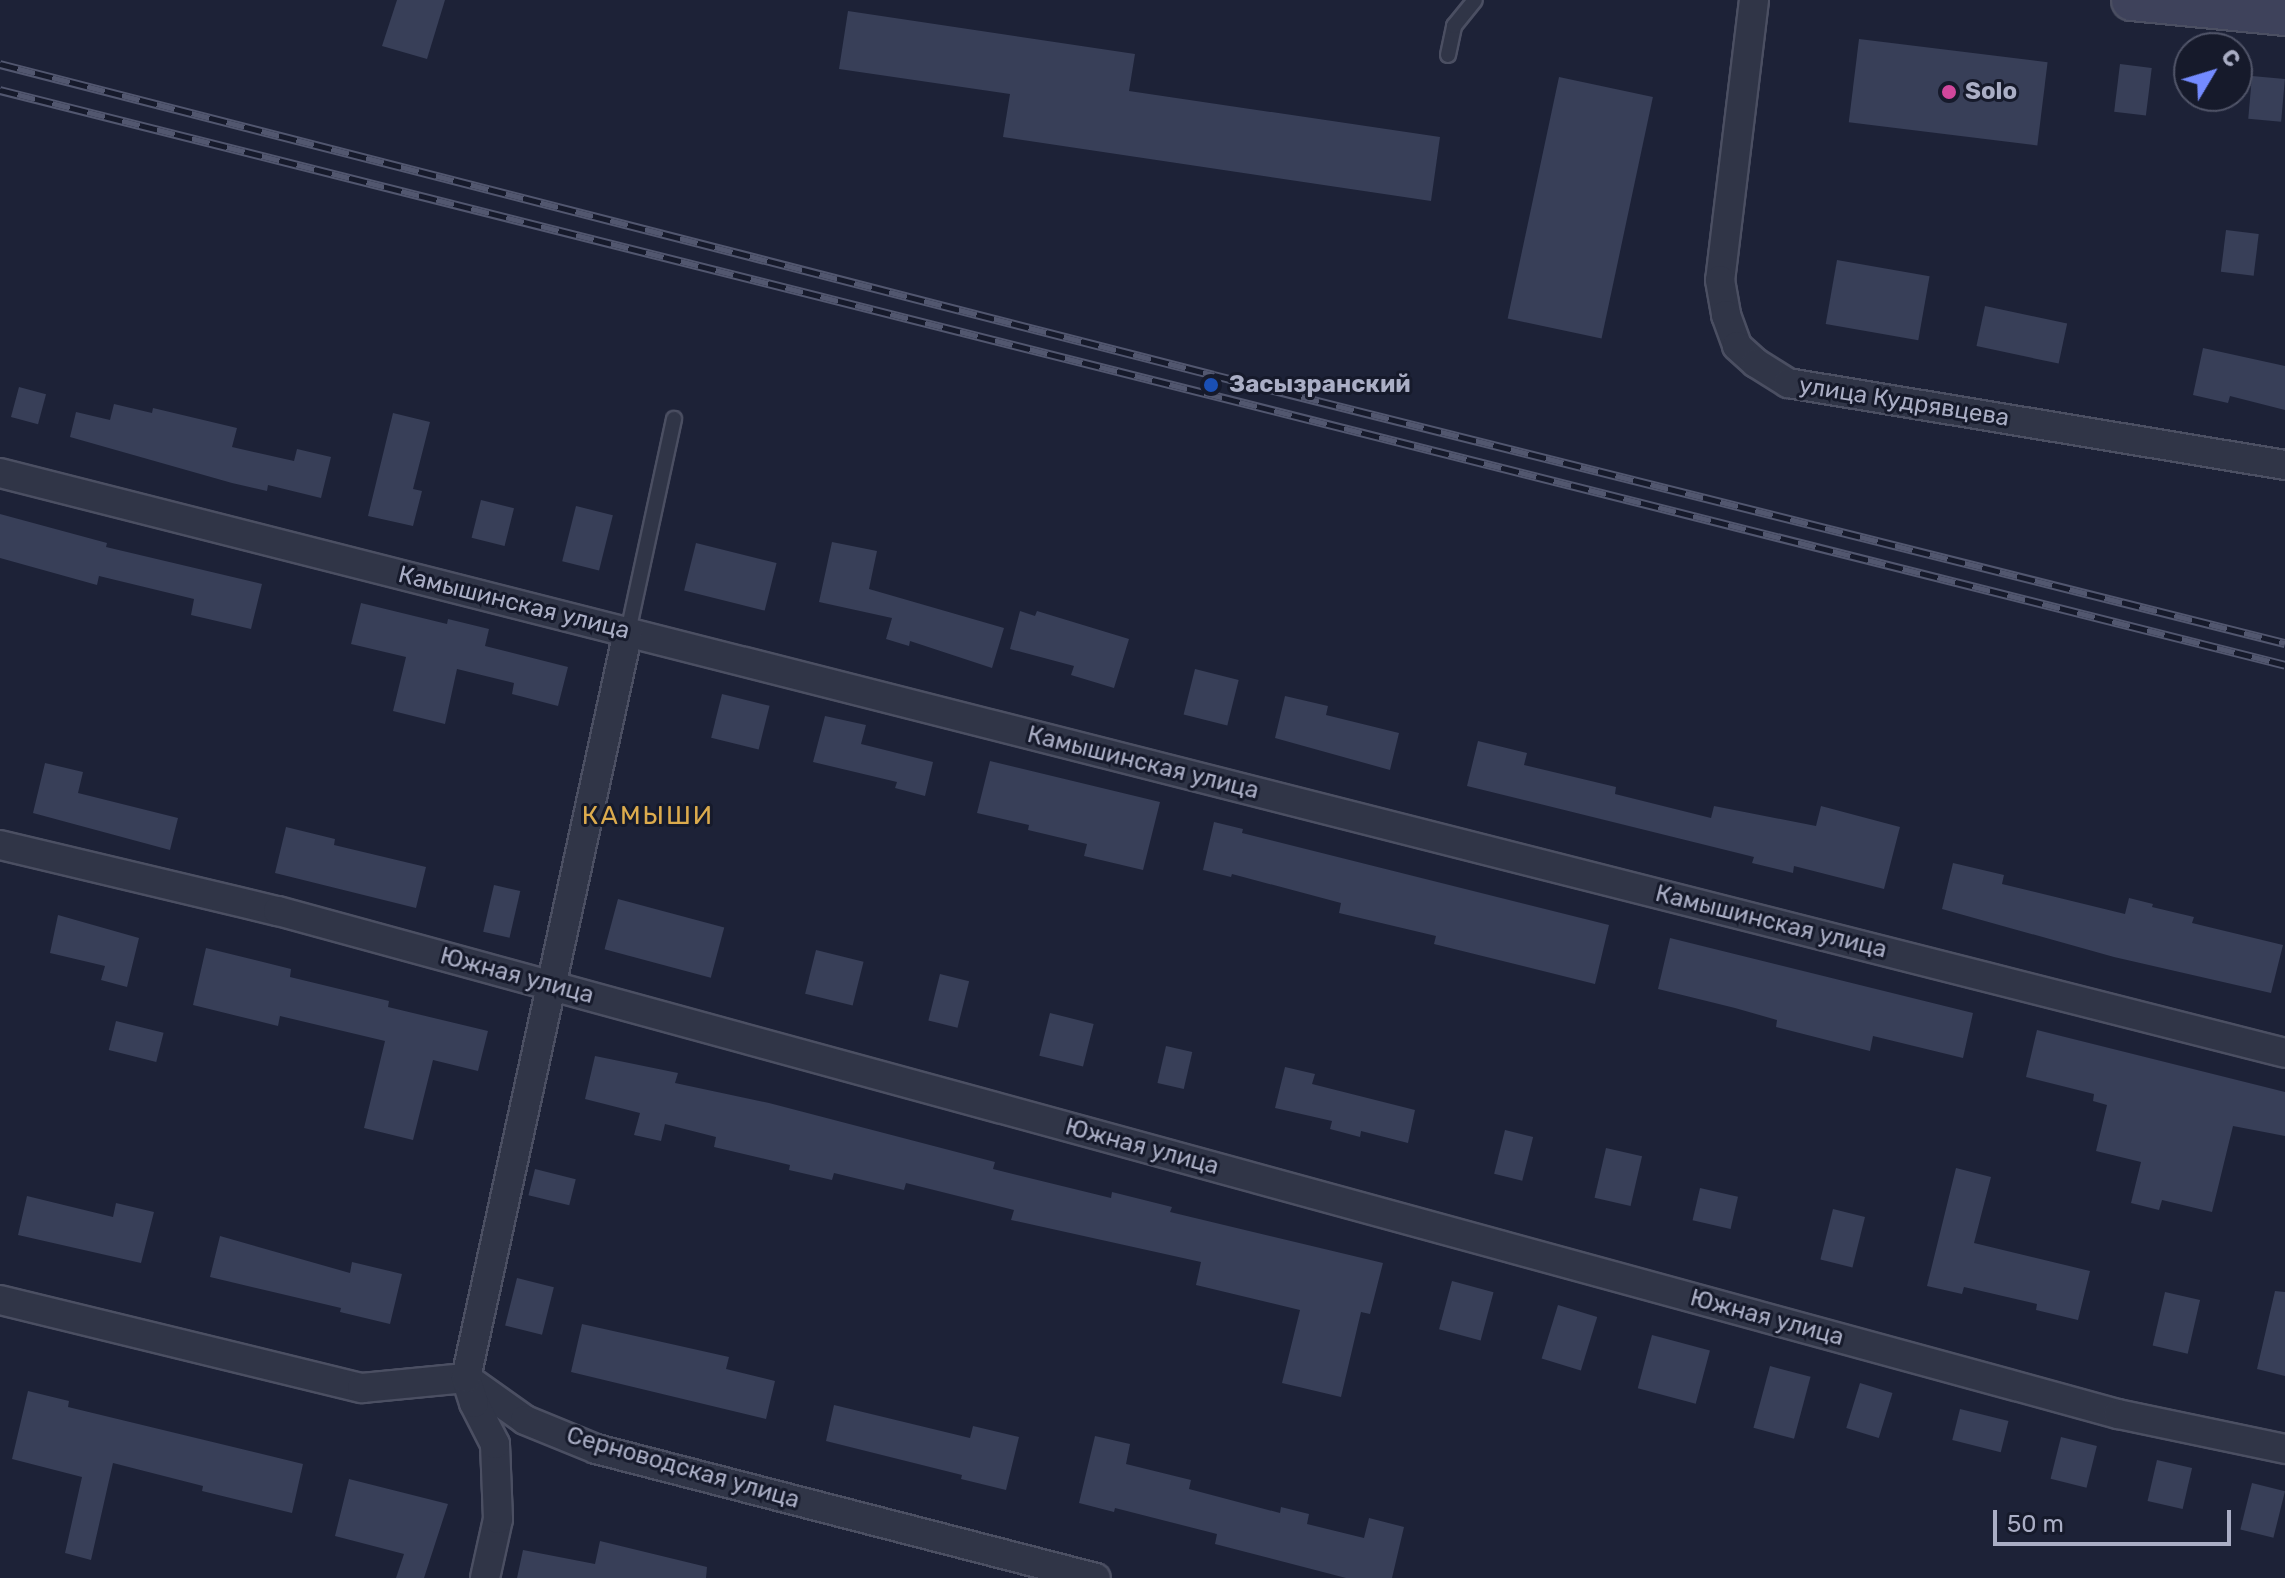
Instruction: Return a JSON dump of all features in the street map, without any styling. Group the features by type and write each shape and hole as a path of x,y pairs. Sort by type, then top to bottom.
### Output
{"main road":[{"path":"2132,0 2285,15"}],"street":[{"name":"улица Кудрявцева","path":"1754,0 1720,280 1726,315 1737,346 1756,363 1788,383 2285,465"},
{"name":"Камышинская улица","path":"0,473 2285,1053"},
{"path":"485,1578 498,1519 495,1444 474,1403 466,1378 628,632"},
{"name":"Южная улица","path":"0,845 278,911 2118,1414 2285,1449"},
{"path":"0,1300 362,1388 466,1378"},
{"name":"Серноводская улица","path":"466,1378 525,1420 596,1449 1096,1578"}],"lane":[{"path":"1448,55 1454,26 1475,0"},
{"path":"628,632 674,419"}],"building":[{"path":"397,0 445,0 427,59 382,46"},
{"path":"848,11 1135,54 1129,91 1440,137 1431,201 1003,137 1010,94 839,69"},
{"name":"Solo","path":"1859,39 2048,62 2037,146 1849,122"},
{"path":"2120,64 2152,68 2146,116 2114,112"},
{"path":"2253,76 2285,79 2281,122 2248,119 2249,112 2253,112"},
{"path":"1559,77 1653,97 1602,339 1508,319"},
{"path":"2226,230 2259,234 2254,276 2221,272"},
{"path":"1837,260 1930,276 1918,340 1826,324"},
{"path":"1985,306 2067,323 2059,364 1976,346"},
{"path":"2203,348 2285,366 2285,410 2230,396 2228,403 2193,395"},
{"path":"19,387 46,394 38,424 11,417"},
{"path":"114,404 152,413 153,408 237,428 232,447 294,461 297,449 331,457 321,498 268,485 267,491 232,483 70,437 76,412 110,420"},
{"path":"393,413 430,422 413,489 422,491 413,526 368,516"},
{"path":"481,500 514,508 505,546 472,538"},
{"path":"576,506 613,515 599,570 562,561"},
{"path":"0,514 107,543 106,547 262,584 251,629 191,615 194,599 99,576 97,585 0,558"},
{"path":"832,542 877,551 869,589 1004,628 992,668 910,641 909,646 886,639 892,618 819,602"},
{"path":"696,543 777,563 765,611 684,591"},
{"path":"361,603 447,624 448,619 489,629 485,646 568,667 558,706 512,694 514,683 457,669 445,724 393,711 406,657 351,644"},
{"path":"1020,611 1035,616 1037,611 1129,639 1114,688 1071,675 1074,666 1010,649"},
{"path":"1195,669 1239,680 1227,725 1184,715"},
{"path":"722,694 770,706 759,750 711,738"},
{"path":"1285,696 1328,706 1326,715 1399,733 1390,770 1275,738"},
{"path":"825,716 866,725 861,744 933,762 925,796 895,788 897,782 813,762"},
{"path":"1478,741 1527,753 1524,765 1616,787 1615,794 1711,818 1714,806 1816,826 1821,806 1900,827 1884,889 1794,866 1793,873 1752,863 1754,857 1467,786"},
{"path":"990,761 1160,802 1143,870 1084,856 1087,844 1028,830 1029,825 977,813"},
{"path":"45,763 83,772 78,793 178,818 170,850 33,813"},
{"path":"1214,822 1243,829 1242,833 1609,925 1595,984 1434,944 1436,936 1339,913 1341,903 1232,874 1231,877 1203,870"},
{"path":"286,827 335,839 334,845 426,867 416,908 275,873"},
{"path":"1953,863 2004,875 2002,884 2125,914 2129,898 2194,917 2192,923 2283,945 2271,993 2114,957 1942,909"},
{"path":"494,885 520,891 510,938 483,932"},
{"path":"618,899 724,927 711,978 605,949"},
{"path":"58,915 139,938 127,987 101,980 105,966 50,953"},
{"path":"1670,938 1973,1013 1963,1058 1873,1036 1870,1051 1776,1027 1777,1020 1658,989"},
{"path":"206,948 291,969 290,977 389,1001 388,1007 488,1031 478,1071 433,1060 413,1140 364,1128 385,1041 280,1016 278,1026 193,1005"},
{"path":"816,950 864,962 853,1006 805,994"},
{"path":"940,974 969,981 957,1028 928,1021"},
{"path":"1050,1013 1094,1024 1083,1067 1039,1056"},
{"path":"116,1021 164,1033 156,1062 109,1050"},
{"path":"2037,1030 2285,1092 2285,1136 2233,1126 2212,1212 2162,1200 2159,1210 2131,1203 2141,1162 2096,1151 2107,1105 2093,1101 2094,1094 2026,1077"},
{"path":"1166,1046 1192,1052 1184,1089 1157,1083"},
{"path":"595,1056 678,1073 675,1083 769,1103 995,1162 993,1169 1111,1198 1112,1192 1172,1207 1170,1212 1383,1263 1370,1314 1361,1312 1341,1397 1282,1383 1300,1310 1196,1285 1201,1262 1011,1220 1014,1210 906,1183 904,1190 834,1173 832,1180 789,1170 790,1165 714,1147 716,1137 665,1124 661,1141 634,1135 640,1113 585,1099"},
{"path":"1285,1067 1315,1074 1312,1084 1415,1110 1408,1143 1361,1131 1360,1137 1330,1129 1332,1121 1275,1108"},
{"path":"1505,1130 1533,1137 1522,1181 1494,1174"},
{"path":"1606,1148 1642,1156 1631,1206 1595,1198"},
{"path":"1956,1168 1991,1177 1974,1243 2090,1271 2078,1320 2036,1310 2037,1304 1964,1287 1962,1294 1927,1286"},
{"path":"535,1169 576,1179 569,1205 528,1195"},
{"path":"1700,1188 1738,1197 1731,1229 1693,1220"},
{"path":"27,1196 113,1217 116,1203 154,1212 141,1263 18,1235"},
{"path":"1833,1209 1865,1217 1852,1267 1820,1259"},
{"path":"220,1236 350,1273 352,1262 402,1274 390,1324 340,1312 341,1308 210,1277"},
{"path":"517,1278 554,1287 542,1335 505,1326"},
{"path":"1452,1281 1494,1292 1481,1340 1439,1329"},
{"path":"2275,1291 2285,1292 2285,1376 2257,1369"},
{"path":"2165,1292 2200,1300 2188,1354 2153,1346"},
{"path":"1558,1305 1597,1317 1581,1371 1542,1359"},
{"path":"582,1324 729,1357 726,1369 775,1381 766,1419 571,1372"},
{"path":"1652,1335 1710,1351 1696,1404 1638,1388"},
{"path":"1770,1366 1811,1377 1794,1439 1753,1428"},
{"path":"1860,1383 1893,1393 1879,1438 1846,1428"},
{"path":"28,1391 69,1401 68,1407 303,1464 292,1513 202,1491 203,1486 113,1463 91,1560 65,1553 82,1477 12,1459"},
{"path":"834,1405 970,1438 973,1426 1019,1437 1006,1490 961,1479 962,1475 826,1441"},
{"path":"1960,1409 2009,1421 2001,1452 1952,1440"},
{"path":"1095,1436 1130,1444 1126,1464 1191,1480 1189,1489 1280,1513 1281,1507 1309,1514 1307,1524 1364,1538 1369,1518 1404,1527 1392,1578 1346,1578 1215,1544 1217,1534 1115,1508 1114,1512 1079,1503"},
{"path":"2061,1437 2097,1446 2086,1488 2051,1479"},
{"path":"2157,1460 2192,1468 2183,1509 2148,1501"},
{"path":"349,1479 448,1504 424,1578 396,1578 404,1554 335,1536"},
{"path":"2252,1483 2285,1491 2273,1538 2240,1530"},
{"path":"600,1541 707,1567 706,1578 517,1578 523,1550 595,1564"}],"railway":[{"path":"0,64 1214,375 2285,643"},
{"path":"0,90 2285,665"}],"place":[{"name":"Solo","path":"1949,92"},
{"name":"Засызранский","path":"1211,385"}],"district":[{"name":"КАМЫШИ","path":"648,816"}]}
